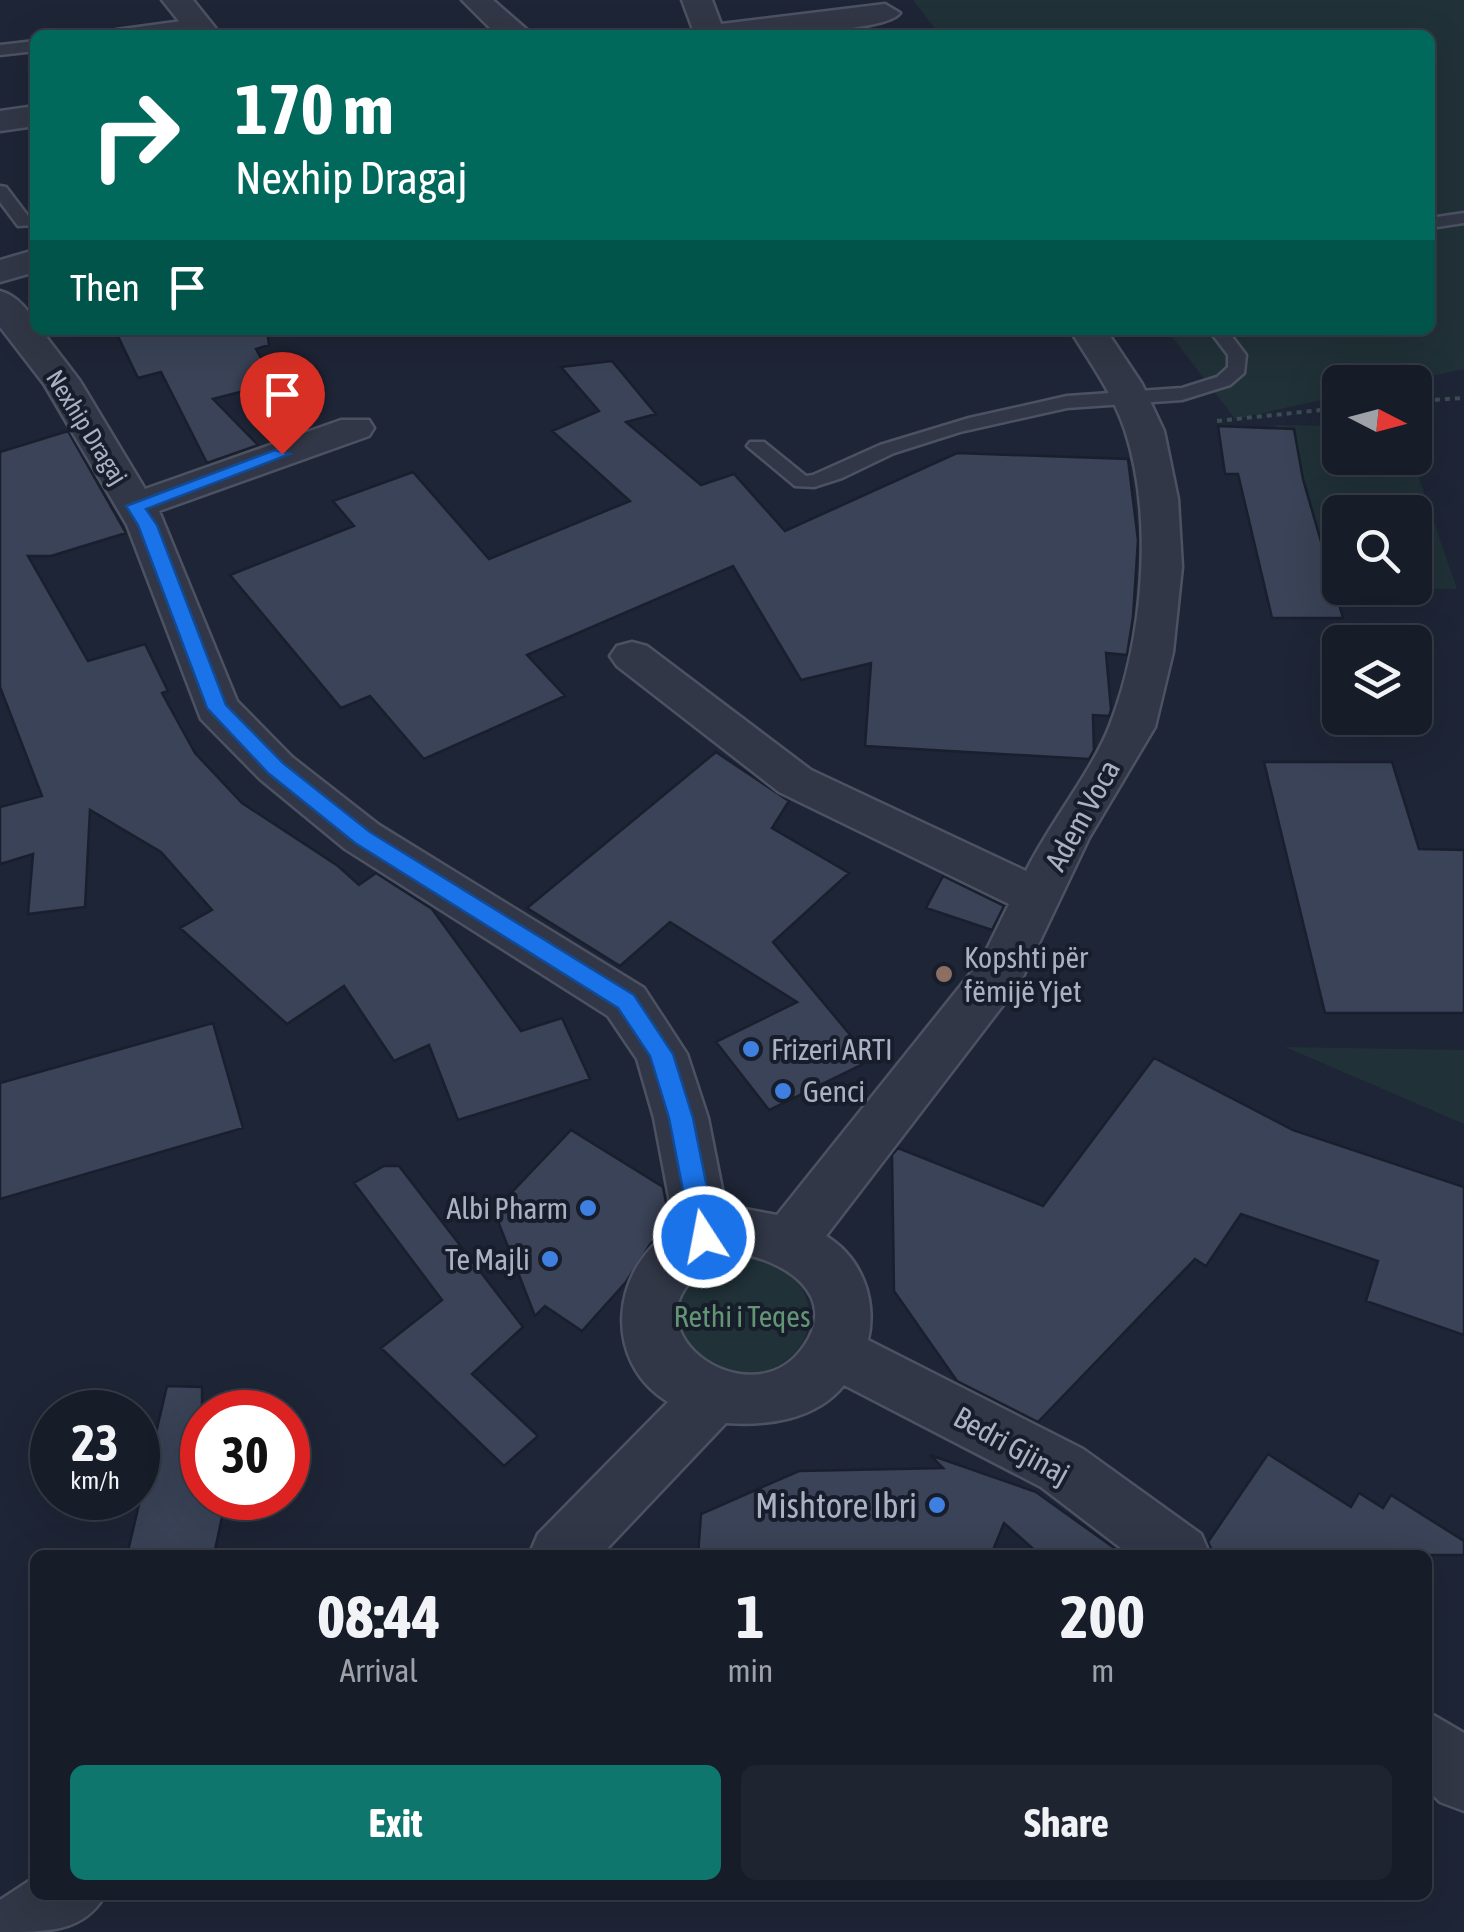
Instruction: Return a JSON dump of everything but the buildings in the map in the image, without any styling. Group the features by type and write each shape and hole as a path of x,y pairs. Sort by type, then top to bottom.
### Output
{"street":[{"path":"477,0 494,20 510,30"},
{"path":"697,0 708,30"},
{"path":"756,30 886,16"},
{"path":"0,122 30,117"},
{"name":"Nexhip Dragaj","path":"30,267 2,298 62,381 147,525 217,708 276,768 362,838 626,1002 661,1054 681,1118 704,1237"},
{"name":"Adem Voca","path":"790,1240 1002,970 1066,837 1132,727 1150,652 1161,567 1158,499 1138,415 1091,335"},
{"name":"Nexhip Dragaj","path":"135,506 354,428"},
{"path":"632,656 795,781 1037,897"},
{"path":"734,1230 763,1231 790,1240 814,1255 832,1276 842,1300 843,1326 834,1352 818,1372 783,1393 741,1401 713,1396 683,1382 660,1359 648,1332 646,1303 668,1264 704,1237 734,1230"},
{"name":"Bedri Gjinaj","path":"834,1352 1062,1468 1172,1550"},
{"path":"565,1550 713,1396"},
{"path":"1432,1749 1464,1778"},
{"path":"13,1932 62,1900"}],"lane":[{"path":"142,30 193,20"},
{"path":"0,50 30,47"},
{"path":"0,190 24,222 30,221"},
{"path":"1435,221 1464,218"},
{"path":"757,446 802,482 825,482 886,450 1072,401 1138,415 1221,386 1238,369 1237,355 1222,335"}],"path":[{"path":"1432,400 1464,398"},
{"path":"1138,415 1322,409"}],"green space":[{"path":"913,0 1464,0 1464,369 1432,376 1432,365 1322,365 1322,400 1235,419 1171,335 1435,335 1435,30 936,30"},
{"path":"1275,425 1322,426 1322,475 1418,475 1425,495 1322,495 1322,588"},
{"path":"1432,516 1457,589 1432,589"},
{"path":"1285,1047 1464,1050 1464,1124"},
{"name":"Rethi i Teqes","path":"735,1256 772,1264 796,1281 808,1303 808,1326 798,1348 778,1365 749,1374 712,1371 672,1326 679,1288 712,1261"}],"place":[{"name":"Kopshti për fëmijë Yjet","path":"944,974"},
{"name":"Frizeri ARTI","path":"751,1049"},
{"name":"Genci","path":"783,1091"},
{"name":"Albi Pharm","path":"588,1208"},
{"name":"Te Majli","path":"550,1259"},
{"name":"Mishtore Ibri","path":"937,1505"}],"route":[{"path":"282,454 135,506 147,525 217,708 276,768 362,838 626,1002 661,1054 681,1118 704,1237"}]}
